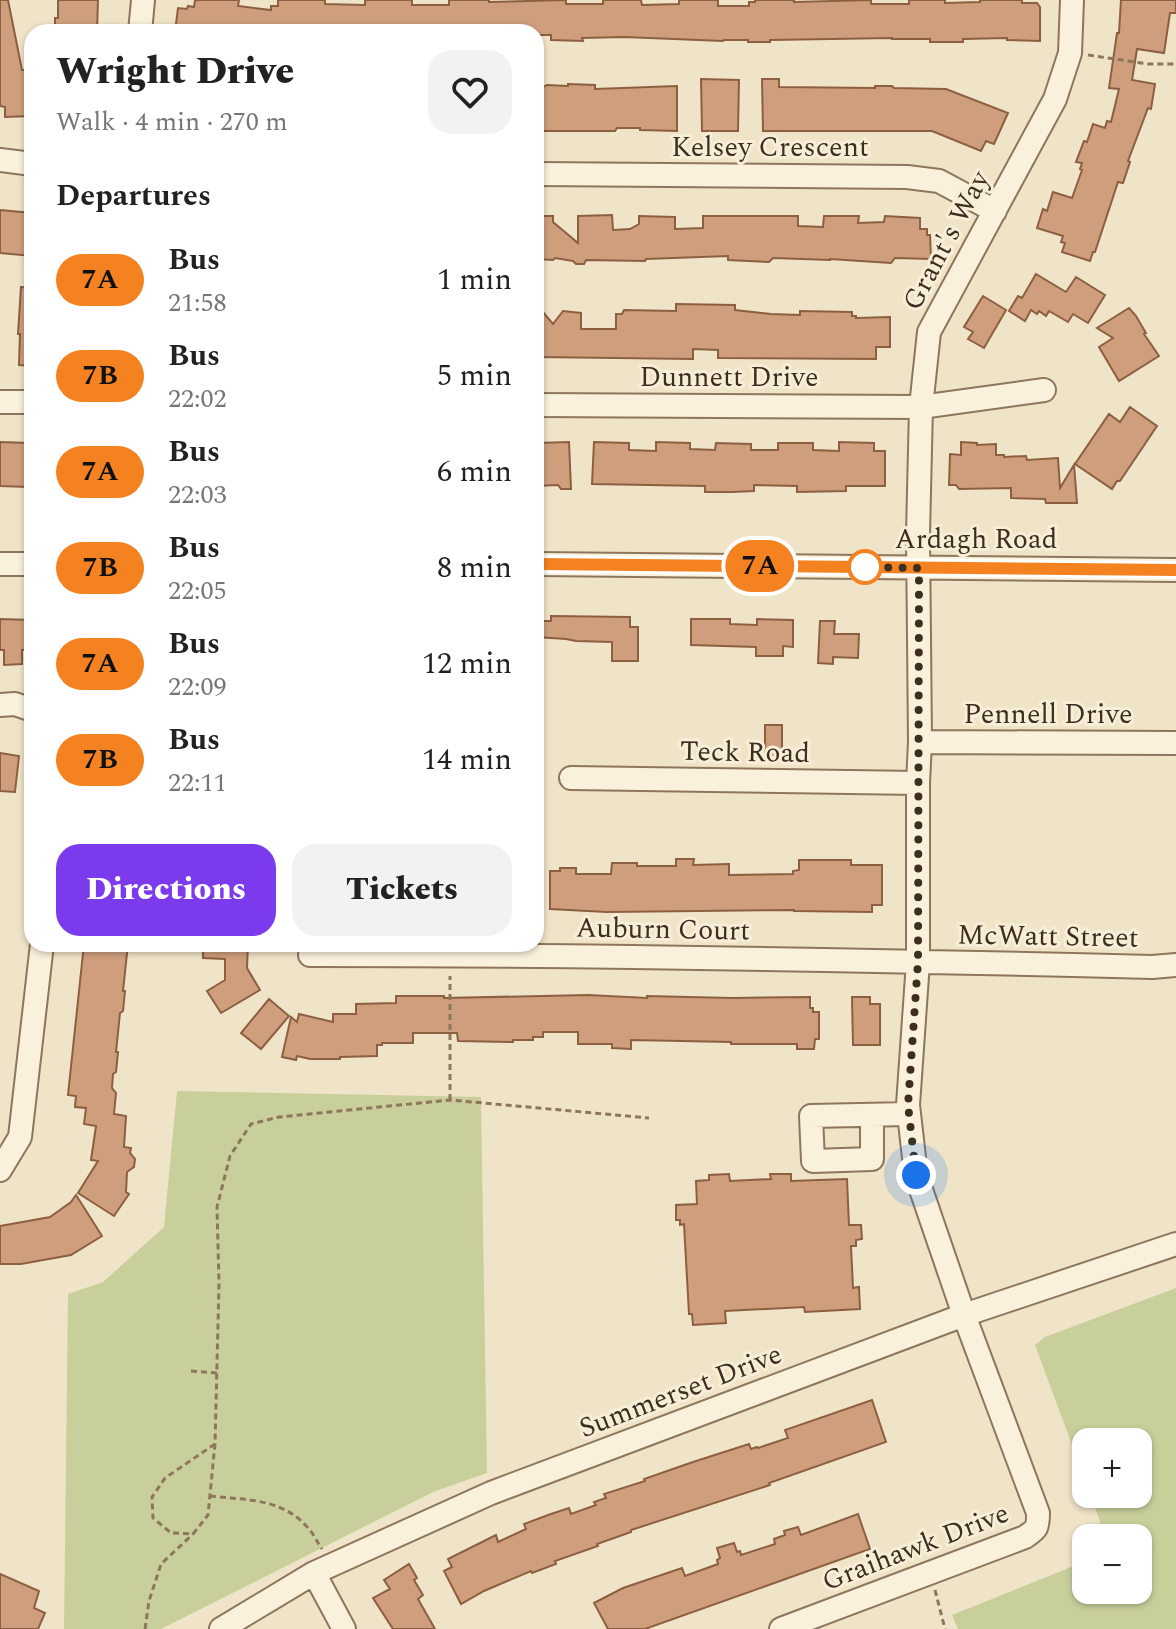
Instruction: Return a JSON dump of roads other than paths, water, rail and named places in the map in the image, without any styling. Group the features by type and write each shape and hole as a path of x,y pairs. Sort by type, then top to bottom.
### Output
{"street":[{"path":"141,24 143,0"},
{"name":"Grant's Way","path":"964,1315 916,1175 909,1114 918,962 921,407 929,332 1055,99 1070,53 1072,0"},
{"path":"0,160 24,163"},
{"name":"Kelsey Crescent","path":"544,174 907,177 939,181 995,211"},
{"name":"Dunnett Drive","path":"544,405 921,407 1044,390"},
{"path":"0,402 24,402"},
{"path":"0,564 24,564"},
{"name":"Ardagh Road","path":"544,564 1176,570"},
{"path":"0,705 24,707"},
{"name":"Pennell Drive","path":"920,742 1176,743"},
{"name":"Teck Road","path":"571,778 918,783"},
{"path":"0,1170 20,1137 41,952"},
{"name":"Auburn Court","path":"310,955 918,962"},
{"name":"McWatt Street","path":"918,962 1176,965"},
{"path":"872,1115 909,1114"},
{"name":"Summerset Drive","path":"221,1629 323,1569 491,1493 964,1315 1176,1244"},
{"name":"Graihawk Drive","path":"781,1629 1025,1537 1036,1530 1038,1513 964,1315"},
{"path":"323,1569 344,1629"}]}
